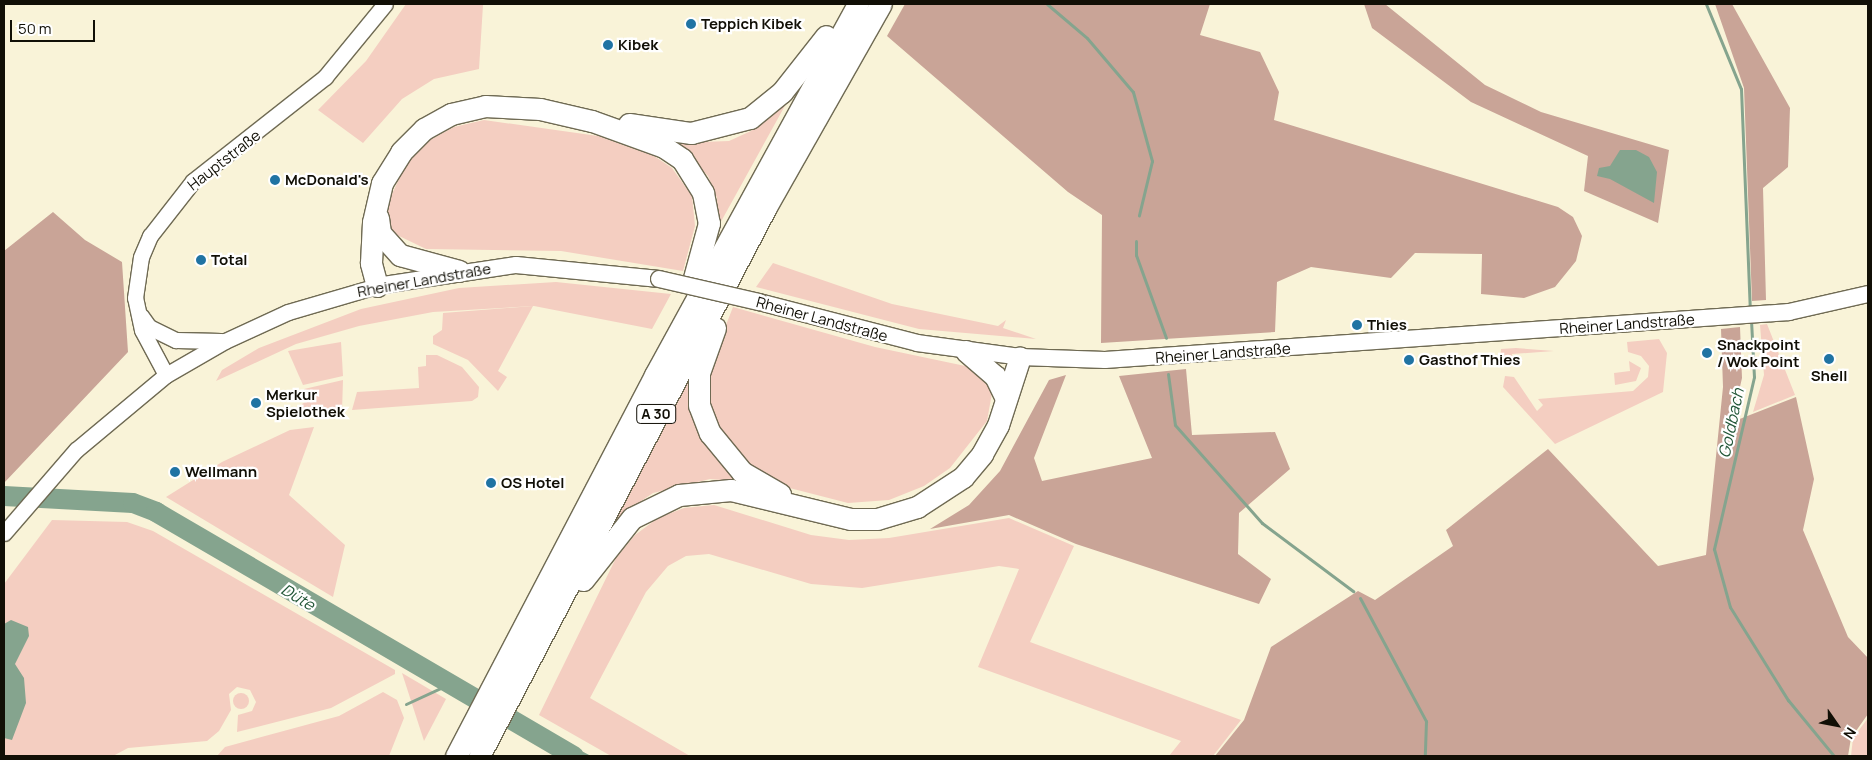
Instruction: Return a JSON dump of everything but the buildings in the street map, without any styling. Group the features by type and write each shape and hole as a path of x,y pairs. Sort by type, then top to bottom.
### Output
{"highway":[{"path":"377,286 371,263 373,222 382,183 401,152 424,129 451,114 484,106 540,109 592,120 691,133 750,118 798,75 845,4"},
{"name":"A 30","path":"456,756 485,722 655,375 858,4"},
{"name":"A 30","path":"499,693 548,622 766,207 881,4"},
{"path":"592,120 664,147 682,159 694,174 708,206 708,236 701,263 651,362 655,375"},
{"path":"382,183 378,222 389,246 400,255 459,271"},
{"path":"766,207 759,242 710,338 699,373 699,405 710,433 726,457 758,482 807,509"},
{"path":"966,351 996,376 1006,399"},
{"path":"548,622 568,606 614,536 632,518 662,502 707,490 731,490 851,519 877,519 940,494 982,454 1006,399 1020,357"},
{"name":"A 30","path":"479,756 485,722"}],"main road":[{"name":"Rheiner Landstraße","path":"377,286 459,271 543,265 659,278 759,302 884,336 966,351 1020,357 1146,358 1727,317 1842,303 1868,294"}],"street":[{"name":"Hauptstraße","path":"166,375 142,330 135,298 141,257 172,204 193,181 314,88 385,4"},
{"name":"Rheiner Landstraße","path":"4,534 42,486 102,425 166,375 225,341 288,312 377,286"},
{"path":"135,298 140,315 161,335 199,343 225,341"}],"shaded area":[{"path":"406,4 483,5 479,69 434,79 402,99 363,143 318,110 366,61"},
{"path":"905,4 1210,4 1200,35 1260,52 1279,92 1274,120 1558,207 1573,217 1582,236 1576,261 1555,287 1524,298 1481,294 1482,254 1415,253 1391,278 1311,267 1277,282 1275,332 1101,343 1102,215 1068,192 887,36"},
{"path":"1364,4 1385,4 1485,85 1541,112 1669,150 1658,223 1584,191 1588,156 1471,102 1372,28"},
{"path":"1715,4 1732,4 1790,108 1788,167 1763,188 1766,300 1752,301 1744,88"},
{"path":"792,93 718,227 717,198 708,176 675,143 729,141 751,131"},
{"path":"484,120 598,136 654,156 672,168 692,196 695,226 683,271 561,251 426,249 395,234 388,224 386,207 405,166 428,141 454,127"},
{"path":"1620,150 1636,150 1649,157 1657,172 1654,203 1610,179 1597,176 1599,168 1610,166"},
{"path":"53,212 85,240 122,262 128,352 4,483 4,251"},
{"path":"773,263 892,304 998,326 1006,320 1003,328 1036,339 919,329 756,287"},
{"path":"556,282 671,294 652,329 534,306 433,312 359,326 296,344 216,381 222,370 259,348 361,309 459,288"},
{"path":"533,306 498,371 507,377 498,391 468,360 433,344 433,336 442,330 443,313"},
{"path":"733,307 875,347 970,367 988,381 992,393 987,421 950,468 924,486 889,500 848,503 774,484 737,460 711,415 710,366"},
{"path":"1767,324 1795,395 1753,412 1764,375 1760,325"},
{"path":"1740,327 1742,378 1732,422 1796,397 1814,479 1803,530 1848,637 1868,658 1868,714 1851,738 1848,756 1215,756 1244,720 1271,647 1358,591 1375,600 1453,546 1446,530 1548,449 1658,566 1706,555 1723,387 1721,329"},
{"path":"1659,339 1667,353 1663,392 1555,444 1503,387 1505,376 1514,377 1537,411 1543,405 1538,399 1633,391 1648,377 1649,366 1641,356 1628,352 1627,342"},
{"path":"341,342 343,376 303,385 288,351"},
{"path":"1516,348 1554,351 1512,354 1513,364 1500,363 1501,349"},
{"path":"426,355 437,355 462,367 479,387 478,397 472,401 352,410 357,392 419,388 418,367 426,366"},
{"path":"1629,361 1641,368 1636,381 1615,385 1614,373 1630,371"},
{"path":"1186,369 1192,435 1275,432 1290,469 1239,513 1238,554 1271,579 1259,604 1076,544 1009,515 930,529 969,505 1000,471 1049,380 1066,375 1034,458 1042,481 1152,458 1119,376"},
{"path":"690,377 698,430 726,469 744,482 710,479 653,493 628,510 609,531"},
{"path":"343,380 342,411 310,415 304,410 302,404 309,400 304,389"},
{"path":"314,427 289,495 345,545 333,597 166,497 222,462 290,430"},
{"path":"714,505 811,535 849,540 889,538 1009,518 1074,546 1030,642 1241,720 1213,756 1169,756 1181,741 978,667 1019,569 999,566 862,588 811,584 709,554 686,556 668,566 646,592 590,698 690,756 611,756 539,715 616,558 635,535 658,518 684,508"},
{"path":"52,520 127,522 153,531 395,670 395,674 331,708 237,732 238,715 252,711 256,702 250,690 237,687 229,694 231,710 219,731 207,741 128,748 113,756 4,756 4,584"},
{"path":"11,620 28,627 29,636 15,664 24,678 26,703 12,740 4,738 4,624"},
{"path":"402,673 446,699 424,741"},
{"path":"383,692 397,700 404,718 389,756 217,756 225,747 339,716"},
{"path":"241,693 247,695 249,701 247,707 241,709 235,707 233,701 235,695"},
{"path":"524,717 538,728 591,756 565,756 547,750 518,729"},
{"path":"1868,718 1868,756 1851,756 1853,738"}],"waterway":[{"path":"1047,4 1087,38 1133,92 1152,161 1139,215"},
{"name":"Goldbach","path":"1706,4 1741,89 1750,309"},
{"path":"1136,241 1136,255 1166,338"},
{"name":"Goldbach","path":"1751,320 1754,377 1714,549 1730,607 1788,700 1834,756"},
{"path":"1168,374 1175,425 1262,523 1353,591"},
{"name":"Düte","path":"4,496 133,503 156,512 574,756"},
{"path":"1360,598 1426,721 1425,756"},
{"path":"406,704 447,685"}],"place":[{"name":"Teppich Kibek","path":"691,24"},
{"name":"Kibek","path":"608,45"},
{"name":"McDonald's","path":"275,180"},
{"name":"Total","path":"201,260"},
{"name":"Thies","path":"1357,325"},
{"name":"Snackpoint / Wok Point","path":"1707,353"},
{"name":"Shell","path":"1829,359"},
{"name":"Gasthof Thies","path":"1409,360"},
{"name":"Merkur Spielothek","path":"256,403"},
{"name":"Wellmann","path":"175,472"},
{"name":"OS Hotel","path":"491,483"}]}
